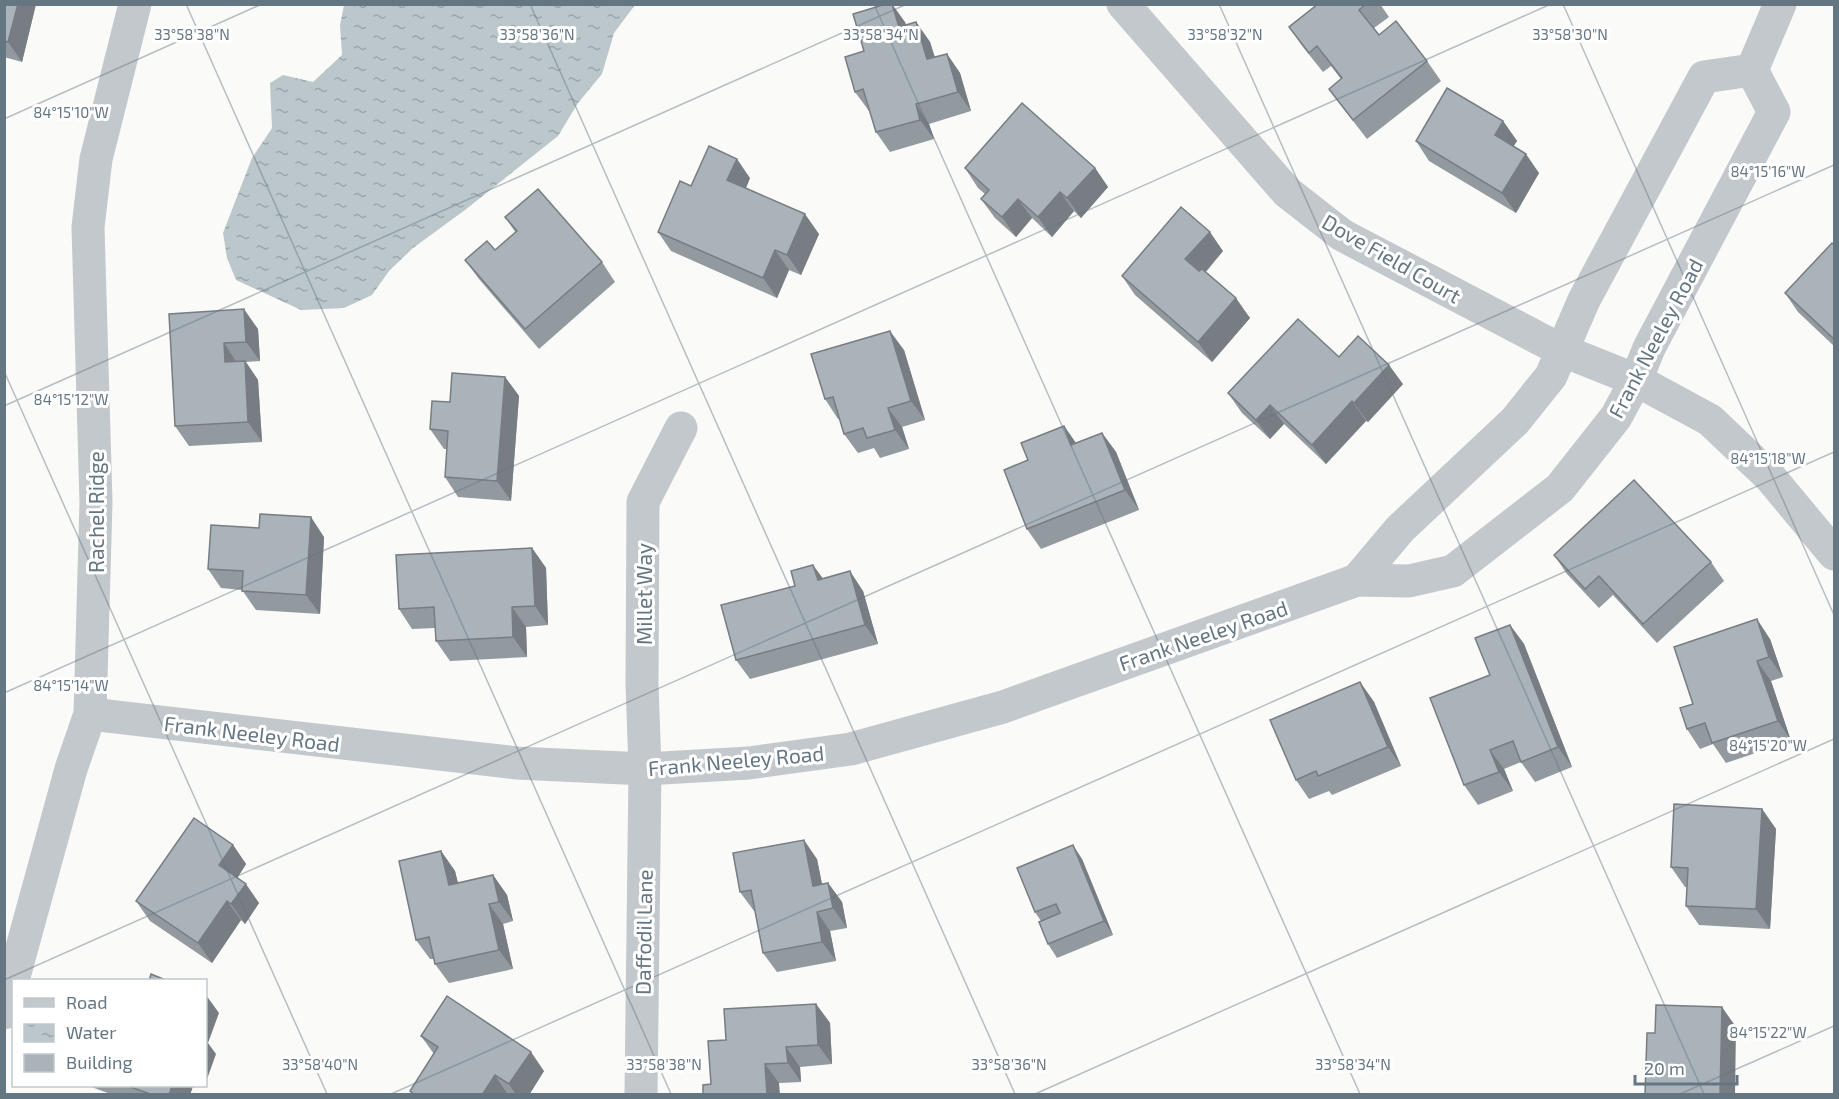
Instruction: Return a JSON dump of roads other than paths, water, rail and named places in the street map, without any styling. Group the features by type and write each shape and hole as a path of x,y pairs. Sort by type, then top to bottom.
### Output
{"street":[{"name":"Rachel Ridge","path":"13,979 71,769 90,714 96,502 88,227 96,159 135,4"},
{"name":"Dove Field Court","path":"1123,4 1287,192 1342,235 1561,350 1636,380 1710,420 1770,477 1834,554"},
{"path":"1357,580 1400,529 1515,421 1551,376 1584,300 1704,77 1752,70 1780,4"},
{"name":"Frank Neeley Road","path":"90,714 517,763 645,769 749,763 850,748 1003,707 1357,580 1409,582 1453,571 1560,488 1616,417 1636,380 1649,348 1774,112 1752,70"},
{"name":"Millet Way","path":"645,769 642,684 644,502 681,428"},
{"name":"Daffodil Lane","path":"641,1095 645,769"},
{"name":"Rachel Ridge","path":"4,1013 12,984"}],"water":[{"path":"344,5 635,5 614,33 602,74 578,103 558,136 413,248 389,271 372,295 344,308 301,310 236,280 227,258 223,233 252,158 272,128 270,83 283,75 313,82 342,55 340,25"}]}
